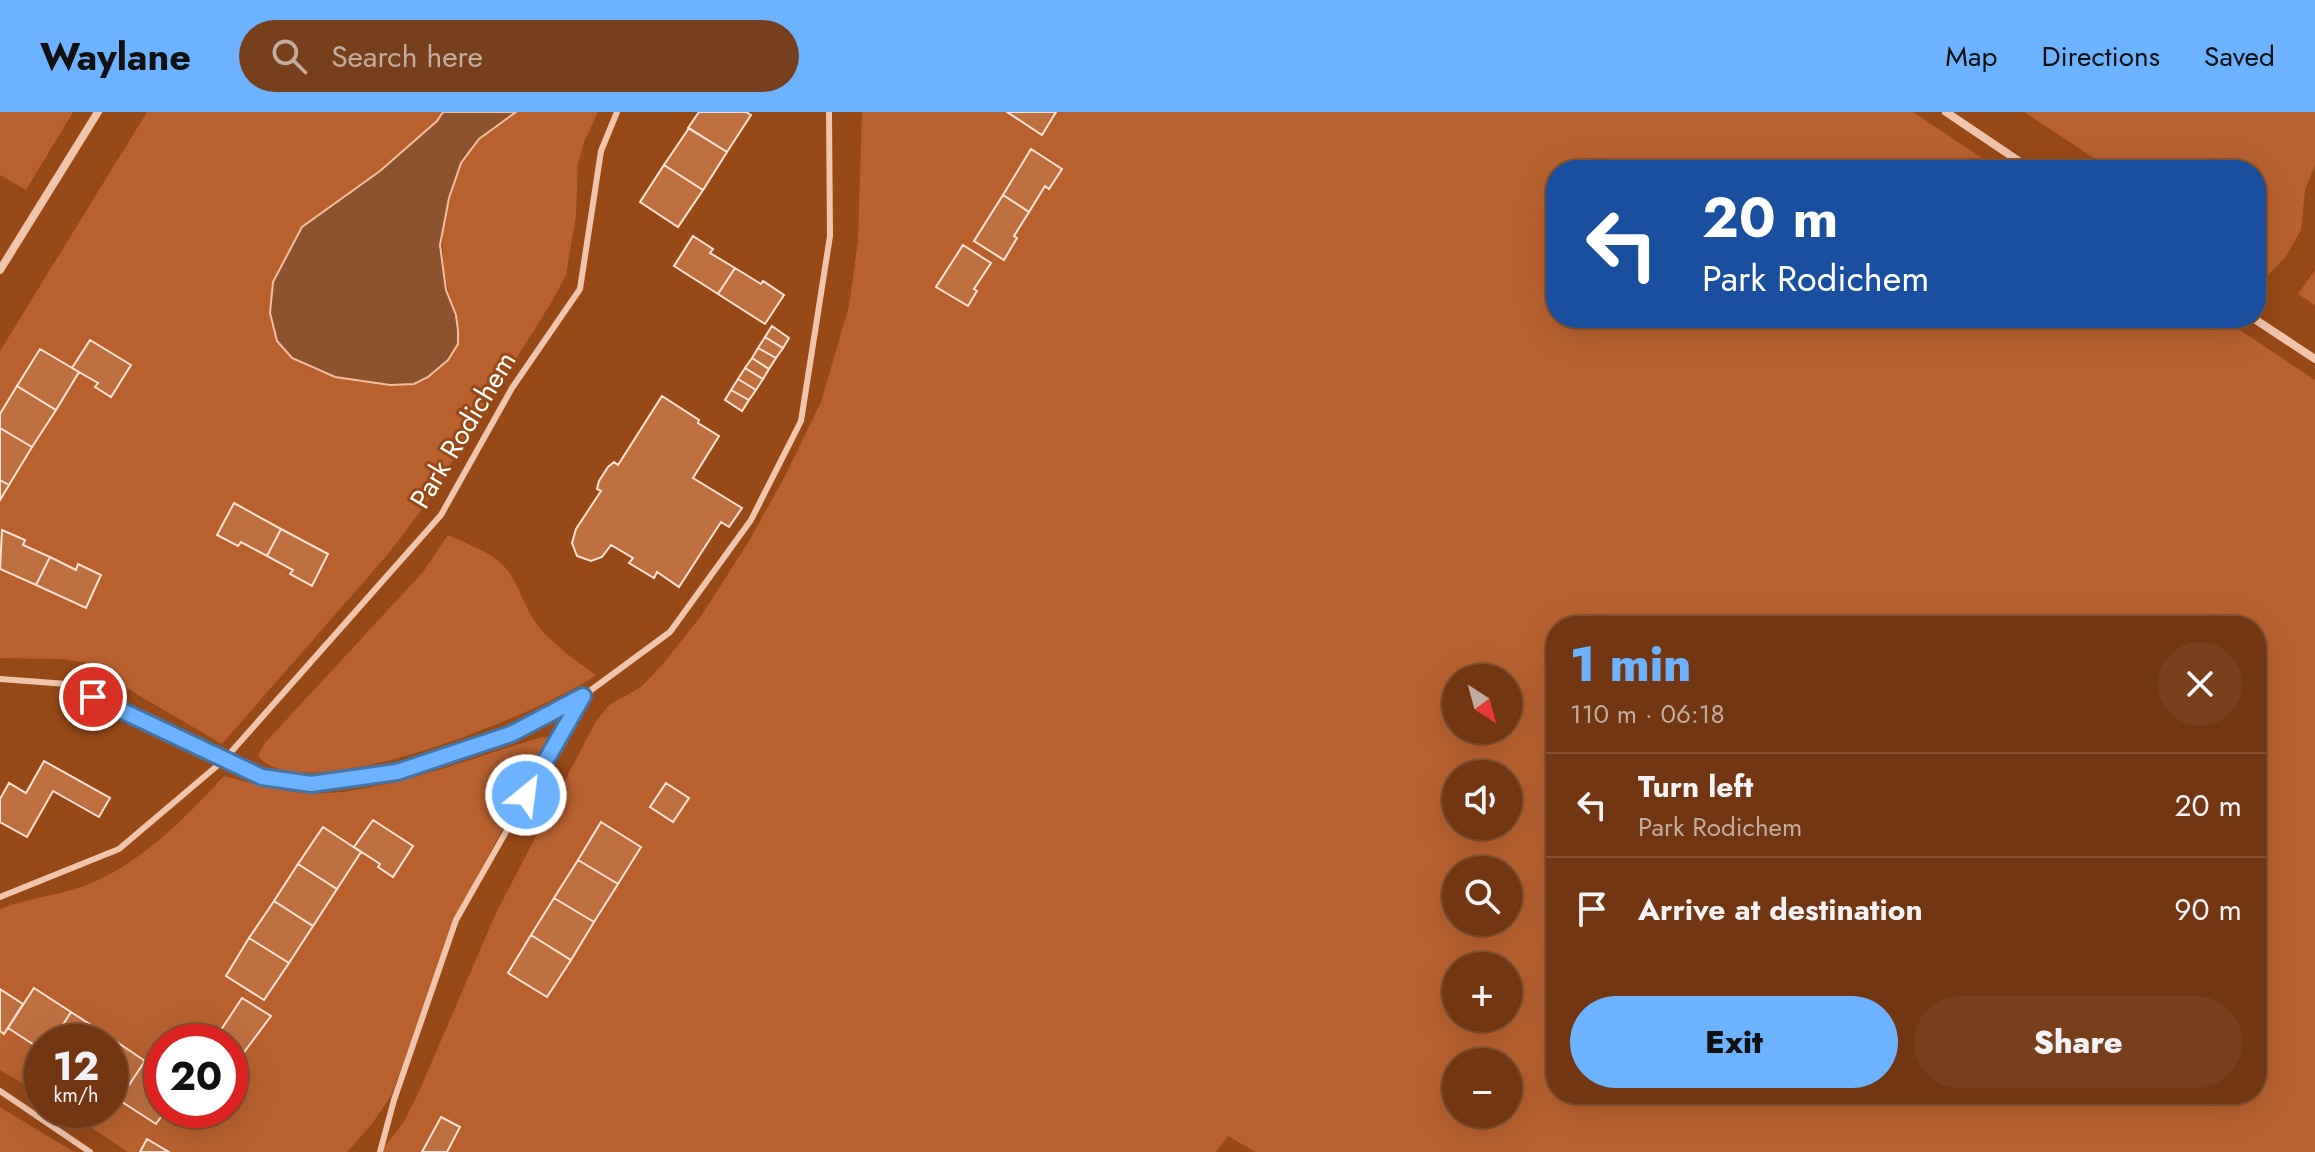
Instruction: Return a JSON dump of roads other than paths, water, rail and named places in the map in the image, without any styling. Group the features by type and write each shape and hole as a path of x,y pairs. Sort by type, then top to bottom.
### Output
{"street":[{"path":"0,270 98,112"},
{"path":"1946,112 2017,160"},
{"path":"2266,327 2315,359"}],"lane":[{"name":"Park Rodichem","path":"0,897 119,849 224,760 441,515 512,388 580,289 601,151 617,112"},
{"path":"0,679 67,684 262,777 311,784 397,772 511,734 583,696 670,632 751,520 801,421 830,236 829,112"},
{"path":"380,1152 394,1100 456,920 583,696"},
{"path":"0,1091 90,1152"}]}
